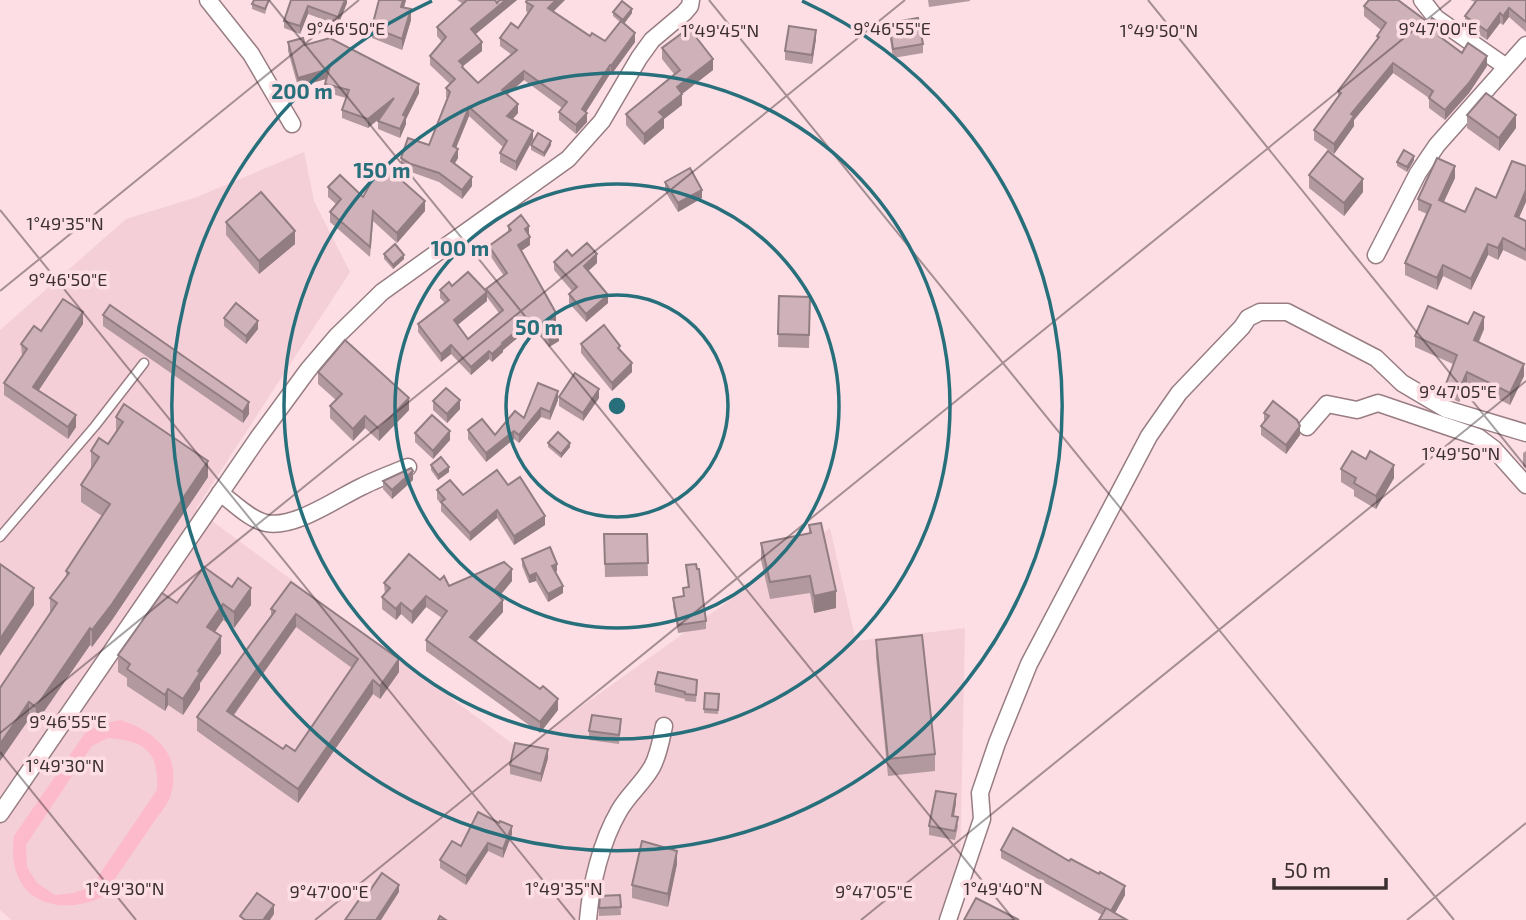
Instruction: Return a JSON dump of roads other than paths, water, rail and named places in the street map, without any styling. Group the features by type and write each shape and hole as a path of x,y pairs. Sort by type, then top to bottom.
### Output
{"street":[{"path":"208,0 251,54 292,124"},
{"path":"0,814 286,399 337,336 382,292 568,159 602,121 652,40 684,13 691,0"},
{"path":"1422,0 1436,18 1505,66"},
{"path":"1376,255 1418,173 1437,145 1526,45"},
{"path":"948,920 982,819 980,793 1029,664 1149,436 1179,393 1248,318 1259,312 1287,313 1376,358 1402,383 1446,409 1526,433"},
{"path":"1307,427 1327,404 1357,411 1378,404 1478,437 1494,449 1526,485"},
{"path":"220,493 254,518 265,523 274,523 315,512 362,486 408,467"},
{"path":"588,920 608,831 621,807 652,767 660,749 664,726"}],"lane":[{"path":"0,537 95,426 144,363"}]}
